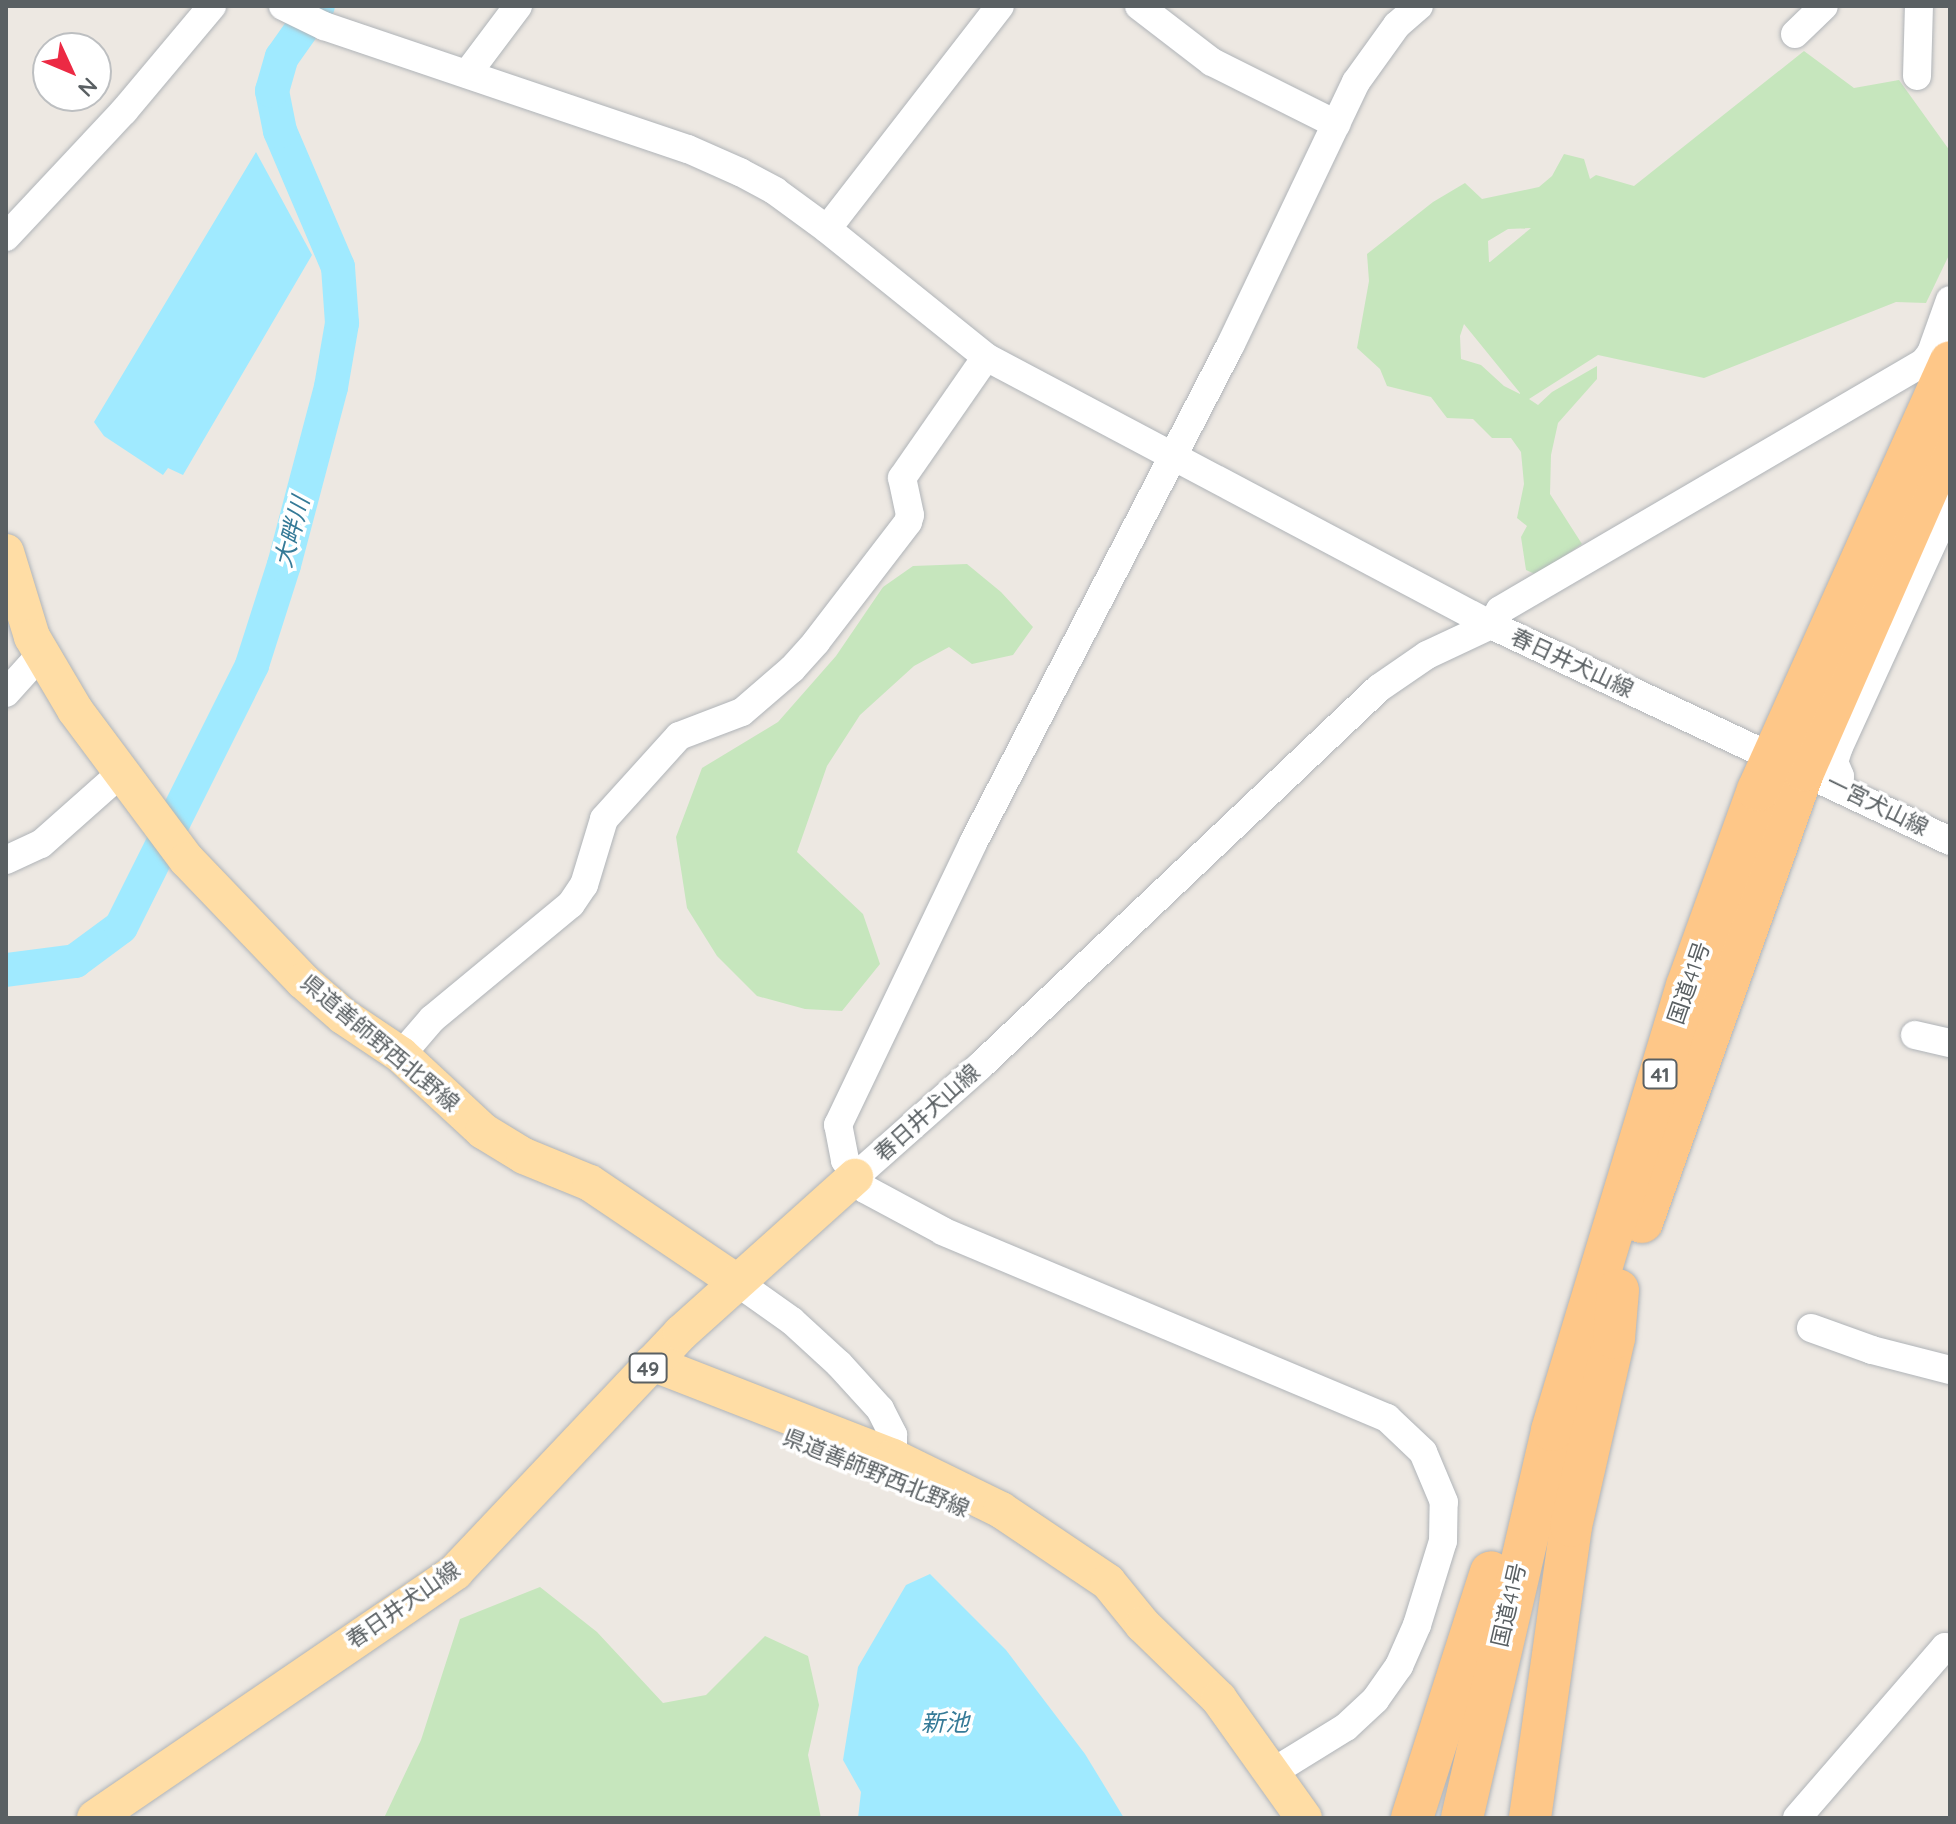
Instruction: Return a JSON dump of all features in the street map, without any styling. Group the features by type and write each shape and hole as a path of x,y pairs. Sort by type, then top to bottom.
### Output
{"highway":[{"name":"国道41号","path":"1488,1818 1555,1519 1618,1290 1950,362"},
{"name":"国道41号","path":"1462,1818 1552,1430 1687,986 1758,790 1805,770 1950,438"},
{"path":"1412,1818 1500,1543 1583,1258 1646,1068 1687,986"},
{"path":"1530,1818 1571,1526 1614,1338 1618,1290"}],"main road":[{"name":"県道善師野西北野線","path":"7,559 41,654 121,773 187,860 303,981 343,1016 401,1055 483,1131 524,1156 590,1183 737,1282"},
{"name":"春日井犬山線","path":"95,1818 455,1572 645,1371 737,1282 855,1177"},
{"name":"県道善師野西北野線","path":"645,1371 966,1508 1108,1582"},
{"name":"県道善師野西北野線","path":"645,1371 893,1457 1001,1510 1108,1582 1143,1625 1219,1699 1304,1818"}],"street":[{"path":"6,237 124,111 212,6"},
{"path":"467,74 518,6"},
{"path":"827,229 1000,6"},
{"path":"1139,6 1212,62 1336,124"},
{"path":"1273,1772 1346,1727 1375,1700 1399,1666 1417,1625 1443,1541 1444,1502 1423,1452 1387,1418 943,1231 865,1189 855,1177 841,1148 841,1114 973,843 1173,457 1356,82 1397,25 1419,6"},
{"path":"1795,34 1824,6"},
{"path":"1917,76 1919,6"},
{"path":"291,10 324,26 688,149 775,191 986,357 1491,625 1500,610 1924,362 1931,353 1950,300"},
{"path":"401,1055 432,1019 571,904 584,885 604,819 679,736 742,712 792,669 816,642 908,522 910,515 902,478 986,357"},
{"path":"1805,770 1840,776 1834,762 1839,747 1950,504"},
{"name":"春日井犬山線","path":"855,1177 979,1067 1379,688 1427,655 1491,625 1805,770"},
{"path":"6,693 41,654"},
{"name":"一宮犬山線","path":"1805,770 1950,841"},
{"path":"6,860 41,844 121,773"},
{"path":"1915,1035 1950,1043"},
{"name":"県道善師野西北野線","path":"737,1282 792,1321 839,1364 880,1409 893,1435 893,1457"},
{"path":"1811,1328 1872,1350 1950,1370"},
{"path":"1797,1818 1945,1647 1950,1648"}],"green space":[{"path":"1804,51 1854,88 1899,80 1950,151 1950,253 1926,303 1896,302 1704,378 1598,355 1529,399 1538,405 1552,392 1597,366 1597,379 1558,423 1551,455 1550,494 1582,544 1537,575 1526,570 1521,537 1527,526 1517,518 1524,484 1521,452 1511,438 1492,438 1473,419 1447,418 1431,397 1387,386 1380,369 1357,348 1369,281 1367,254 1433,202 1465,183 1482,199 1539,187 1552,176 1564,154 1584,159 1590,179 1596,175 1634,186","holes":["1531,228 1490,262 1489,262 1488,241 1508,229","1464,324 1520,393 1520,394 1504,386 1481,365 1461,359 1460,336"]},
{"path":"967,564 1001,592 1033,627 1013,655 972,664 949,647 914,666 860,715 827,766 797,852 863,914 880,964 842,1011 805,1009 757,996 717,956 687,908 676,837 702,768 778,722 836,656 883,587 913,566"},
{"path":"540,1587 597,1632 663,1703 706,1695 765,1636 808,1656 819,1705 808,1755 821,1818 384,1818 421,1740 460,1619"}],"water":[{"path":"256,152 312,255 183,475 168,468 163,475 104,436 94,422"},
{"name":"新池","path":"930,1574 1006,1650 1085,1754 1124,1818 858,1818 861,1792 843,1760 858,1667 906,1585"}],"waterway":[{"name":"大畔川","path":"6,970 75,961 121,927 252,665 284,565 331,387 342,323 338,267 280,131 272,91 282,57 318,6"}]}
